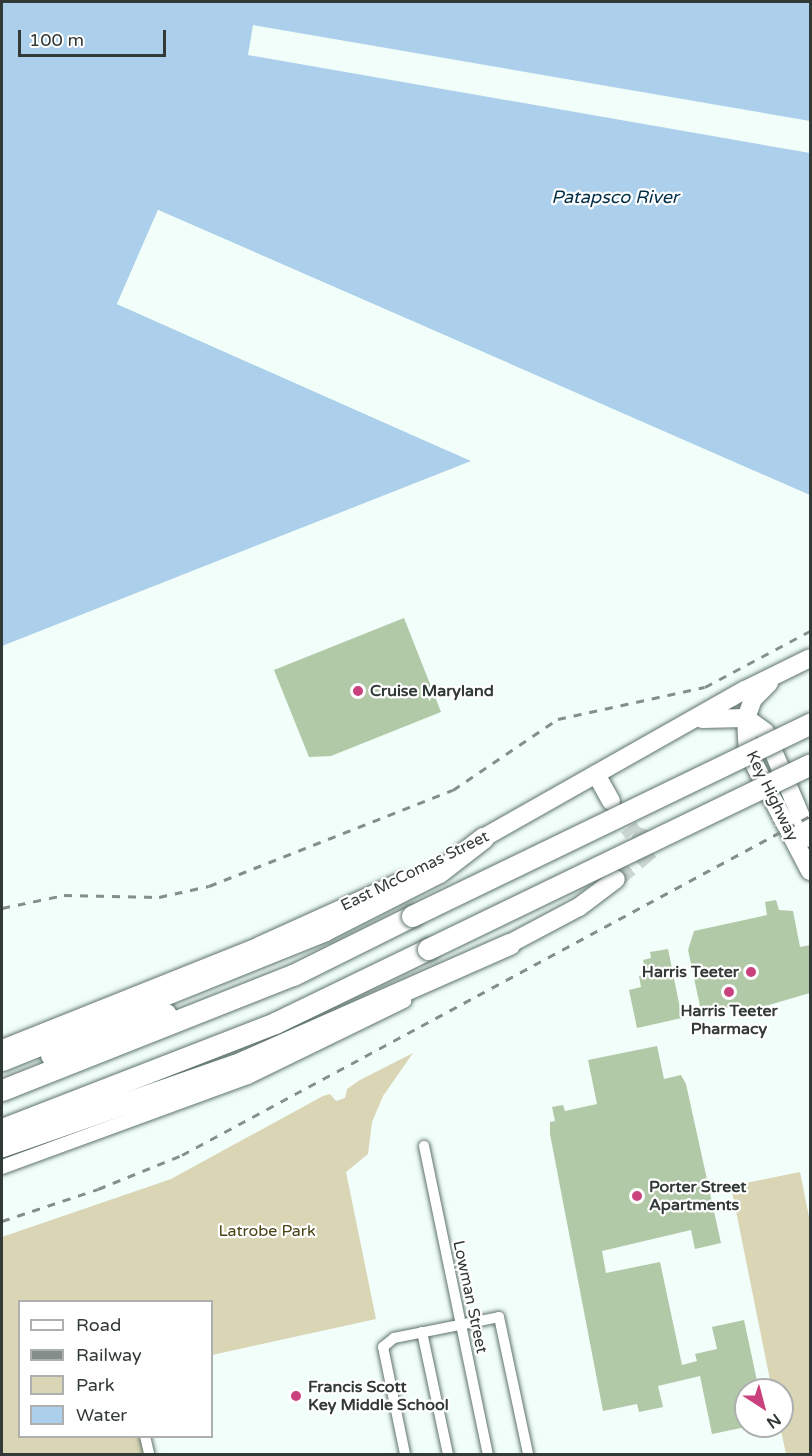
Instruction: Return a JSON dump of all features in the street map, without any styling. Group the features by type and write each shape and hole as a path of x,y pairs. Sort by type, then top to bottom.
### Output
{"highway":[{"path":"2,1090 276,982 810,724"},
{"path":"2,1129 275,1023 810,764"},
{"path":"2,1060 326,930 439,872 483,838"},
{"path":"2,1072 153,1018 412,916"},
{"path":"2,1146 235,1065 509,944"},
{"path":"2,1114 428,949"}],"main road":[{"name":"East McComas Street","path":"483,838 689,722 810,658"},
{"path":"689,722 716,715 746,718 757,694 785,671"},
{"name":"Key Highway","path":"746,718 774,744 792,803 810,838"},
{"name":"Key Highway","path":"746,718 750,758 810,871"},
{"path":"596,774 610,801"},
{"path":"509,944 579,907 616,879"}],"street":[{"name":"East McComas Street","path":"2,1047 299,927 483,838"},
{"path":"2,1167 248,1077 509,944"},
{"name":"Lowman Street","path":"424,1146 488,1455"},
{"path":"405,1455 383,1347 394,1338 499,1317 528,1455"},
{"path":"422,1332 448,1455"},
{"path":"145,1438 149,1455"}],"green space":[{"name":"Latrobe Park","path":"413,1053 383,1096 372,1122 368,1154 346,1172 376,1319 213,1355 213,1300 18,1300 18,1438 142,1438 145,1454 2,1454 2,1237 171,1179 323,1096 330,1094 336,1101 345,1098 347,1089"},
{"path":"800,1172 810,1222 810,1454 786,1454 783,1438 794,1438 794,1378 770,1378 731,1186"}],"water":[{"name":"Patapsco River","path":"2,2 810,2 810,495 158,210 117,304 471,461 2,646"}],"pier":[{"path":"253,25 810,121 810,153 248,55"},
{"path":"158,210 609,407 160,214 121,302 471,461 117,304"}],"building":[{"name":"Cruise Maryland","path":"404,618 441,712 331,756 309,757 274,670"},
{"name":"Harris Teeter","path":"776,900 779,910 793,911 800,947 810,945 810,993 742,1013 739,1006 706,1011 700,1006 688,950 694,931 767,915 765,902"},
{"path":"668,949 682,1018 637,1028 629,990 641,987 639,976 646,975 643,960 651,958 650,952"},
{"path":"657,1046 664,1079 681,1075 686,1084 721,1243 695,1249 691,1230 602,1251 606,1273 660,1262 682,1365 697,1361 695,1354 717,1349 712,1327 744,1320 756,1378 734,1378 734,1429 712,1434 700,1376 658,1386 663,1407 639,1412 637,1404 603,1411 550,1134 550,1122 555,1121 552,1107 563,1105 565,1111 597,1104 588,1060"}],"tunnel":[{"path":"613,805 633,834 658,844"},
{"path":"616,879 655,846"}],"railway":[{"path":"2,908 64,895 159,897 209,886 453,790 558,719 705,687 810,631"},
{"path":"2,1221 98,1189 182,1155 810,816"}],"place":[{"name":"Cruise Maryland","path":"358,691"},
{"name":"Harris Teeter","path":"751,972"},
{"name":"Harris Teeter Pharmacy","path":"729,992"},
{"name":"Porter Street Apartments","path":"637,1196"},
{"name":"Francis Scott Key Middle School","path":"296,1396"}]}
